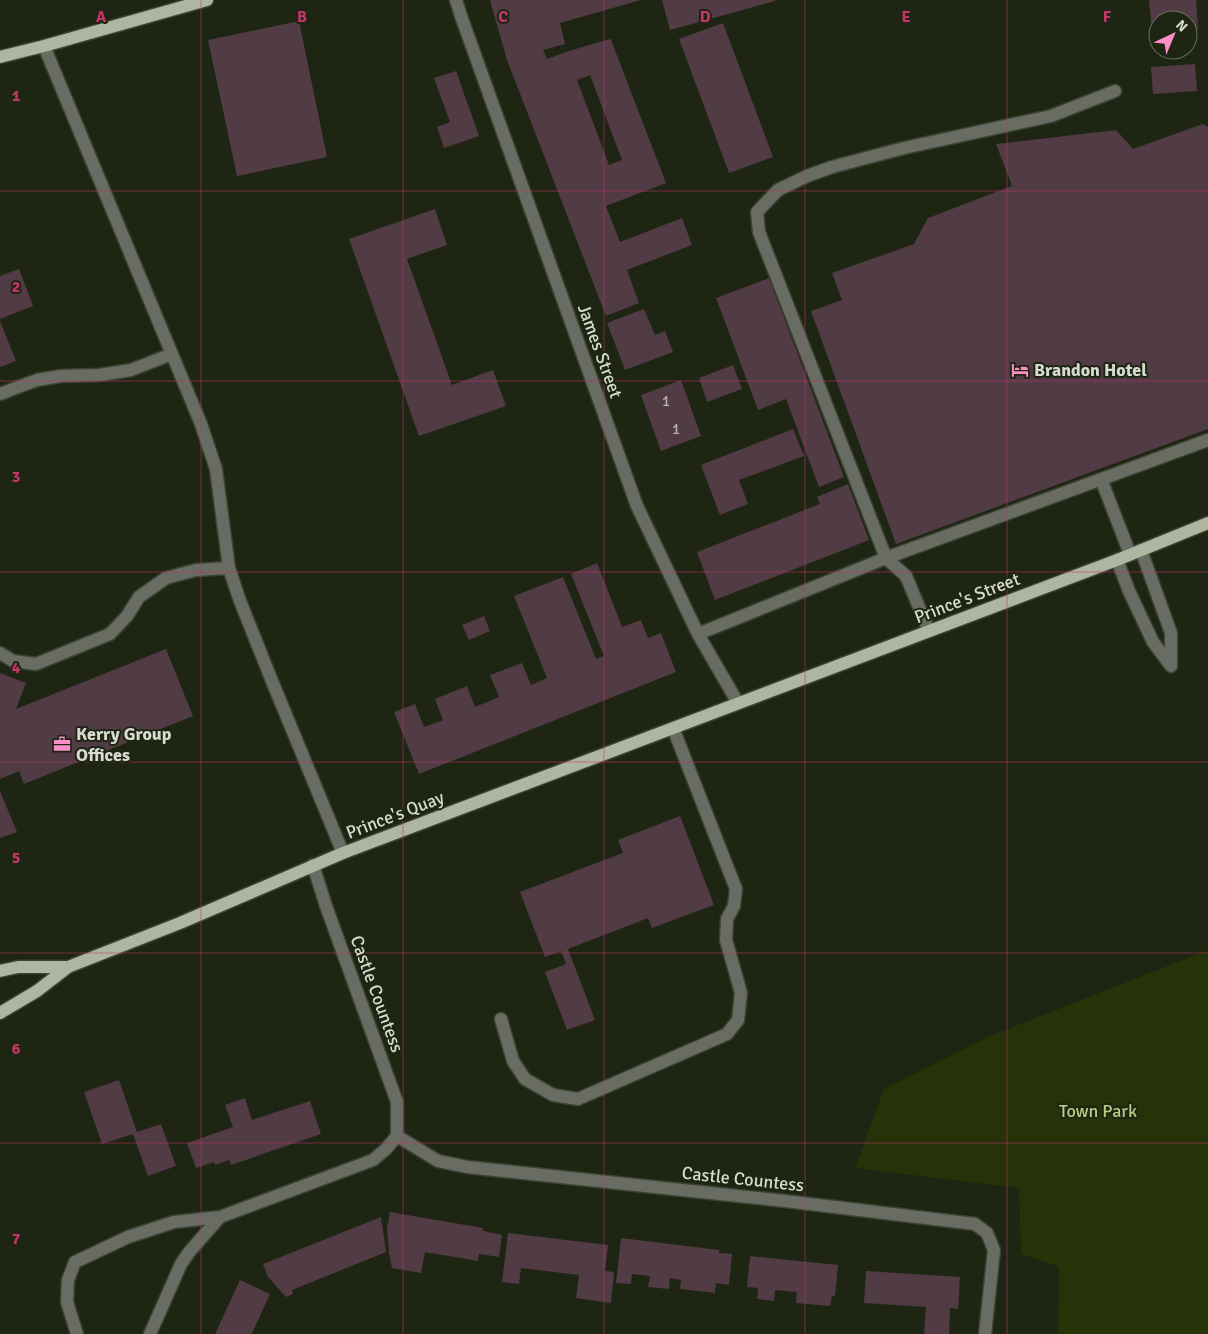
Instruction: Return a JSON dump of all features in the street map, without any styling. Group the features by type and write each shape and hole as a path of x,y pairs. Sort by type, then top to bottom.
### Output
{"main road":[{"path":"0,57 207,0"},
{"name":"Prince's Street","path":"738,703 1117,560 1208,523"},
{"name":"Prince's Quay","path":"0,1013 37,991 68,967 180,923 343,853 738,703"},
{"name":"Prince's Quay","path":"0,970 18,967 68,967"}],"street":[{"name":"James Street","path":"456,0 460,16 638,506 698,634 738,703"},
{"path":"44,46 201,424 216,469 229,568 240,601 343,853"},
{"path":"929,631 906,576 886,558 760,232 758,212 778,190 807,176 832,167 904,148 1051,116 1115,92"},
{"path":"0,394 37,380 61,376 99,375 131,370 172,354"},
{"path":"698,634 886,558 1208,440"},
{"path":"1100,479 1136,552 1171,632 1170,666 1153,642 1117,560"},
{"path":"0,654 13,661 36,664 110,634 127,616 139,597 166,578 196,570 229,568"},
{"path":"501,1019 513,1061 525,1079 553,1095 578,1099 727,1034 738,1020 741,993 726,940 727,919 734,906 736,890 673,728"},
{"name":"Castle Countess","path":"313,865 397,1102 397,1136 438,1162 467,1167 775,1200 975,1224 987,1233 994,1250 985,1334"},
{"path":"77,1334 67,1302 68,1280 75,1262 128,1237 174,1222 220,1217 374,1160 397,1136"},
{"path":"150,1334 181,1264 220,1217"}],"green space":[{"name":"Town Park","path":"1208,950 1208,1334 1058,1334 1059,1267 1021,1254 1019,1188 855,1168 884,1089 990,1036"}],"building":[{"path":"490,0 641,0 560,23 565,44 543,50 547,59 611,40 666,183 606,206 620,242 682,218 692,245 627,270 639,303 606,316 507,60","holes":["590,75 622,160 609,165 577,80"]},
{"path":"662,0 775,0 775,1 670,30"},
{"path":"1149,0 1196,0 1197,10 1150,10"},
{"path":"299,21 327,157 237,176 208,40"},
{"path":"723,23 773,157 729,173 679,39"},
{"path":"1195,64 1197,91 1153,94 1151,67"},
{"path":"456,71 479,136 444,148 437,127 450,122 434,78"},
{"name":"Brandon Hotel","path":"1203,124 1208,127 1208,429 896,544 811,311 842,300 832,273 914,244 928,218 1012,186 996,144 1116,130 1133,149"},
{"path":"435,209 447,245 407,259 452,385 493,370 506,406 419,436 349,239"},
{"path":"19,269 33,306 0,319 0,276"},
{"path":"769,278 844,477 819,487 786,399 758,410 716,298"},
{"path":"644,309 655,335 665,331 673,352 625,370 607,323"},
{"path":"0,321 16,361 0,367"},
{"path":"733,365 742,389 707,402 699,378"},
{"path":"681,380 701,436 661,451 641,395"},
{"path":"793,429 804,456 739,480 748,504 720,515 701,465"},
{"path":"848,484 869,540 715,600 697,552 820,504 817,497"},
{"path":"597,563 622,627 641,620 648,638 661,633 676,672 419,774 394,712 415,704 424,727 443,720 435,699 467,686 475,707 499,697 490,675 522,663 531,685 547,678 514,596 563,577 596,659 604,656 571,574"},
{"path":"484,616 490,631 469,640 462,625"},
{"name":"Kerry Group Offices","path":"166,649 193,716 24,784 19,771 0,779 0,673 26,683 16,709"},
{"path":"0,791 17,832 0,838"},
{"path":"680,816 714,905 652,928 648,918 568,949 595,1020 567,1030 545,972 566,964 561,951 545,957 520,892 623,853 618,840"},
{"path":"119,1080 137,1132 161,1124 176,1166 148,1176 133,1134 102,1144 84,1092"},
{"path":"245,1098 252,1120 310,1101 321,1134 231,1165 229,1160 215,1165 214,1162 196,1168 187,1143 233,1127 225,1105"},
{"path":"390,1212 483,1228 483,1231 502,1235 499,1257 479,1254 478,1261 425,1252 421,1273 392,1268 387,1228"},
{"path":"381,1217 386,1252 292,1290 293,1294 286,1297 268,1277 263,1264"},
{"path":"508,1233 608,1245 605,1271 614,1272 611,1303 576,1298 579,1275 521,1268 519,1284 502,1282"},
{"path":"621,1238 719,1250 719,1253 732,1254 729,1285 716,1283 715,1293 680,1289 681,1280 670,1278 669,1289 648,1287 650,1276 632,1274 631,1284 616,1283"},
{"path":"750,1256 838,1265 835,1296 832,1296 830,1306 796,1303 797,1292 775,1290 774,1301 757,1299 758,1288 747,1287"},
{"path":"866,1271 960,1277 958,1309 950,1308 949,1334 924,1334 926,1307 864,1303"},
{"path":"240,1280 270,1294 253,1331 251,1334 215,1334"}],"place":[{"name":"Brandon Hotel","path":"1020,370"},
{"name":"Kerry Group Offices","path":"62,744"}]}
